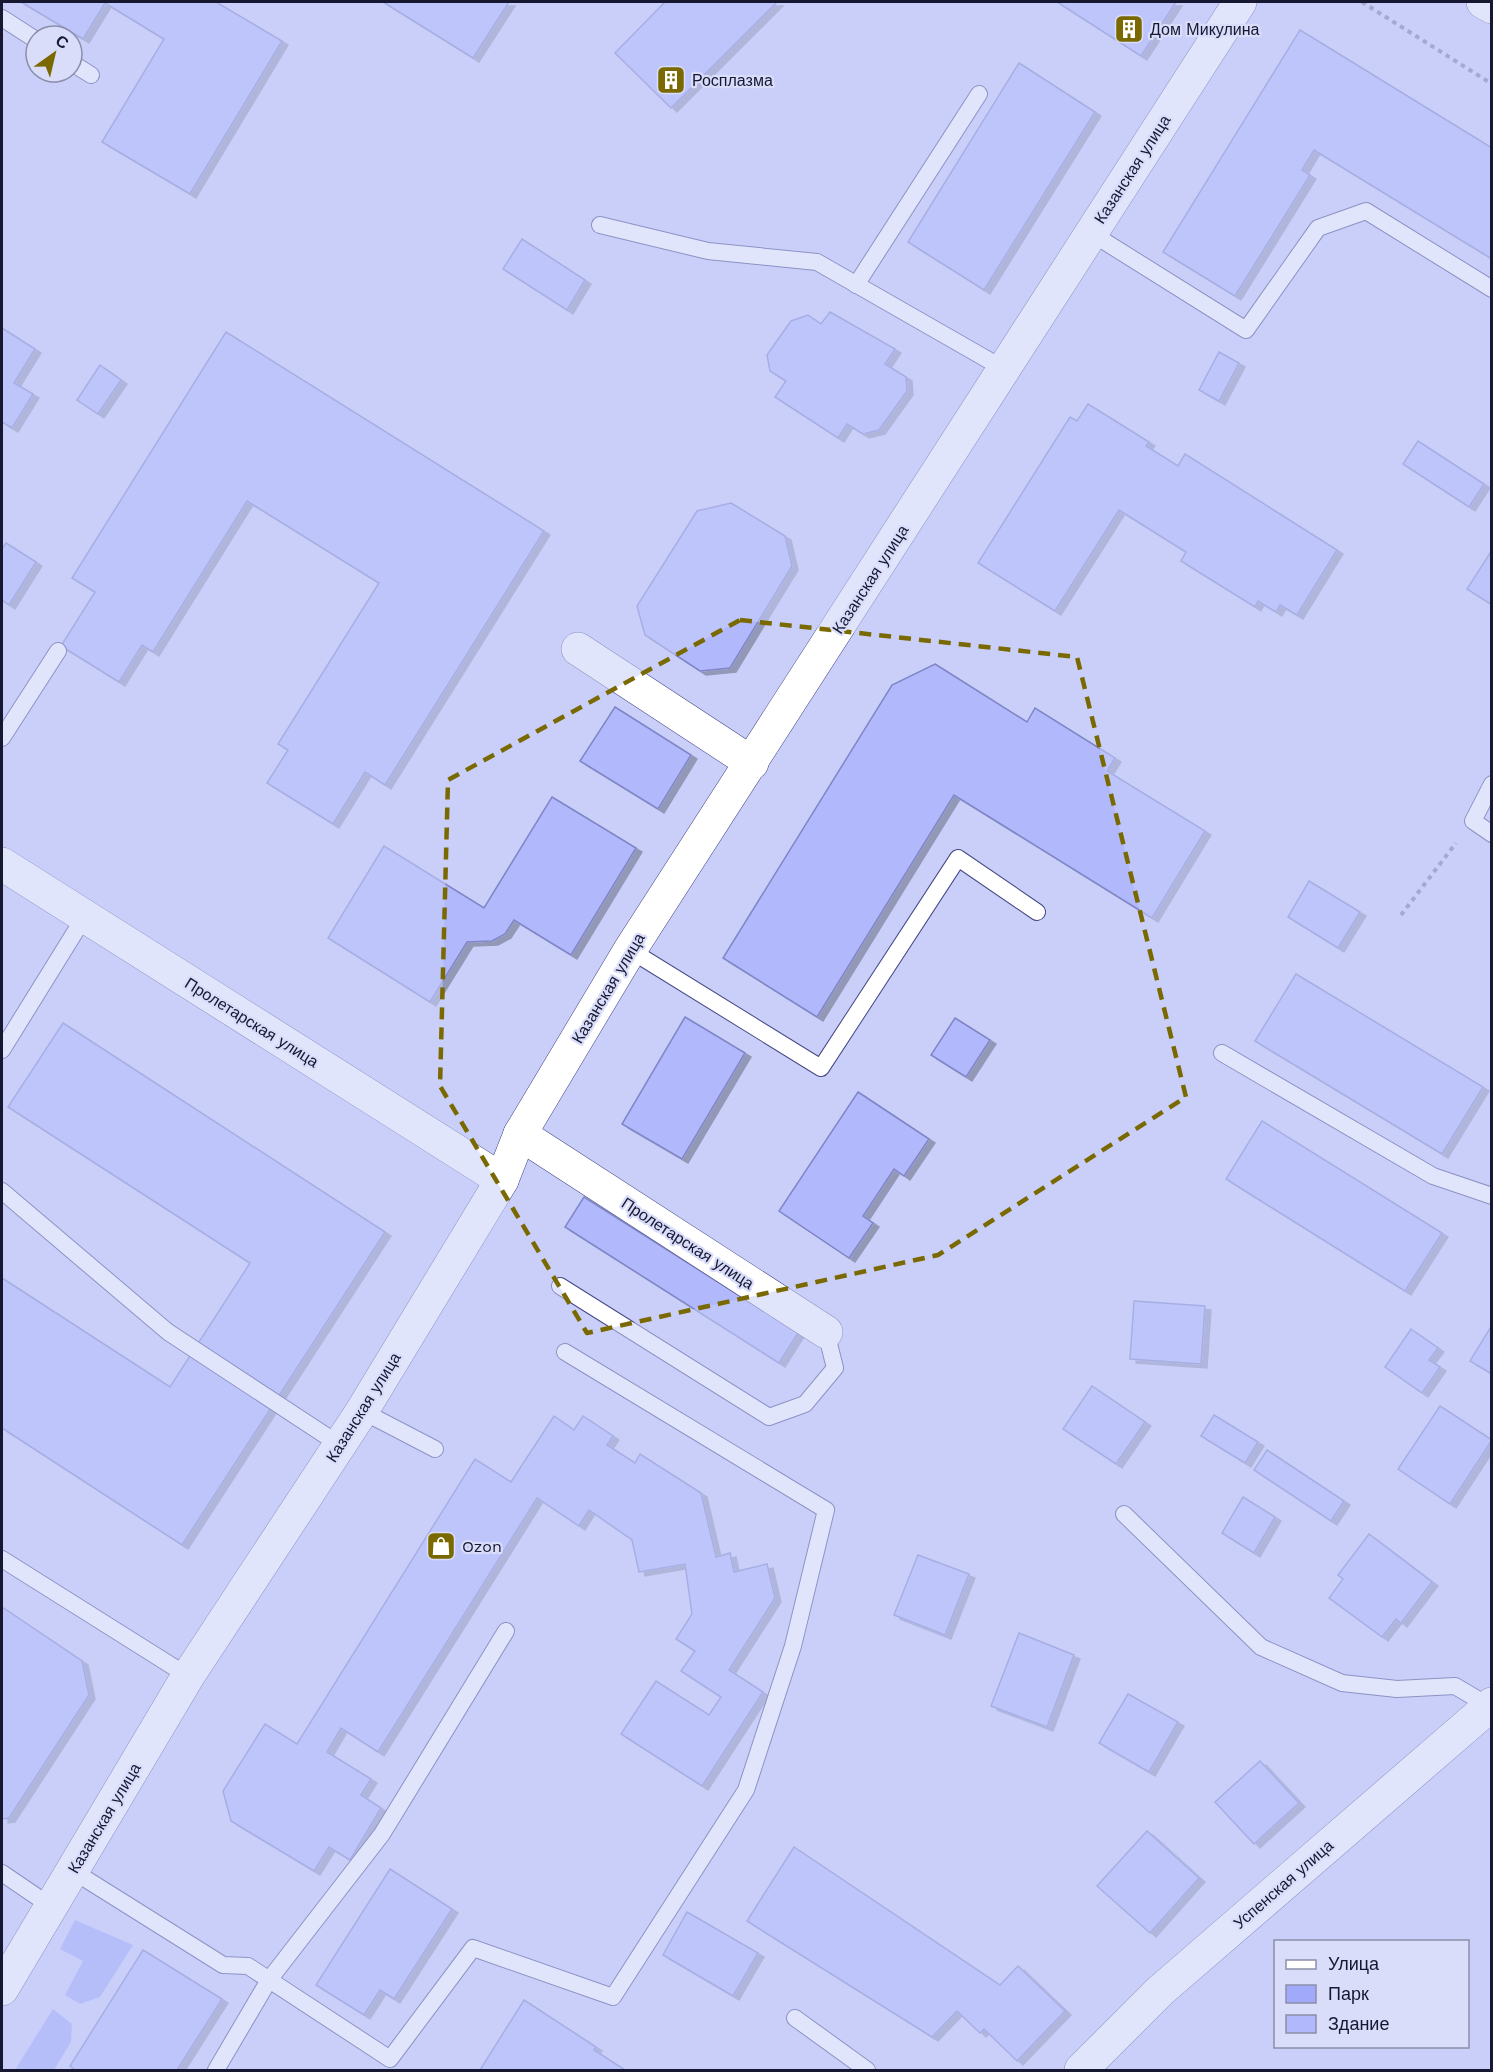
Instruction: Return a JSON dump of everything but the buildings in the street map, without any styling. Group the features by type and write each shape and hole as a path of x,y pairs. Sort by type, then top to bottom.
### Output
{"street":[{"name":"Казанская улица","path":"2,1989 188,1676 362,1411 502,1180 520,1134 630,950 1240,2"},
{"path":"1483,2 1491,6"},
{"path":"579,649 752,763"},
{"name":"Пролетарская улица","path":"2,864 502,1180"},
{"name":"Пролетарская улица","path":"520,1134 826,1332"},
{"name":"Успенская улица","path":"1081,2070 1160,1991 1490,1705"}],"lane":[{"path":"2,18 24,32"},
{"path":"84,71 91,75"},
{"path":"856,285 979,94"},
{"path":"1091,233 1246,330 1318,228 1366,211 1491,289"},
{"path":"600,225 708,251 817,262 1004,369"},
{"path":"2,738 58,651"},
{"path":"1491,784 1473,821 1491,834"},
{"path":"630,950 821,1068 958,858 1036,912"},
{"path":"2,1050 85,916"},
{"path":"1222,1053 1433,1176 1491,1196"},
{"path":"2,1191 168,1332 340,1445"},
{"path":"560,1287 769,1417 805,1404 835,1368 826,1332"},
{"path":"73,1871 223,1965 248,1966 392,2065 473,1948 613,1997 746,1790 793,1646 826,1510 566,1352"},
{"path":"362,1411 435,1449"},
{"path":"1124,1514 1261,1647 1342,1683 1397,1689 1455,1686 1490,1705"},
{"path":"2,1559 188,1676"},
{"path":"216,2070 269,1980 382,1834 506,1631"},
{"path":"2,1873 52,1907"},
{"path":"795,2018 867,2070"}],"path":[{"path":"1362,2 1491,84"},
{"path":"1401,915 1473,821"}],"highlighted area":[{"path":"740,620 1077,657 1186,1097 938,1255 587,1333 440,1086 448,780"}],"green space":[{"path":"75,1920 133,1945 100,1997 80,2004 65,1995 83,1961 60,1949"},
{"path":"53,2009 72,2024 71,2042 54,2070 15,2070"}],"place":[{"name":"Дом Микулина","path":"1129,29"},
{"name":"Росплазма","path":"671,80"},
{"name":"Ozon","path":"441,1546"}]}
